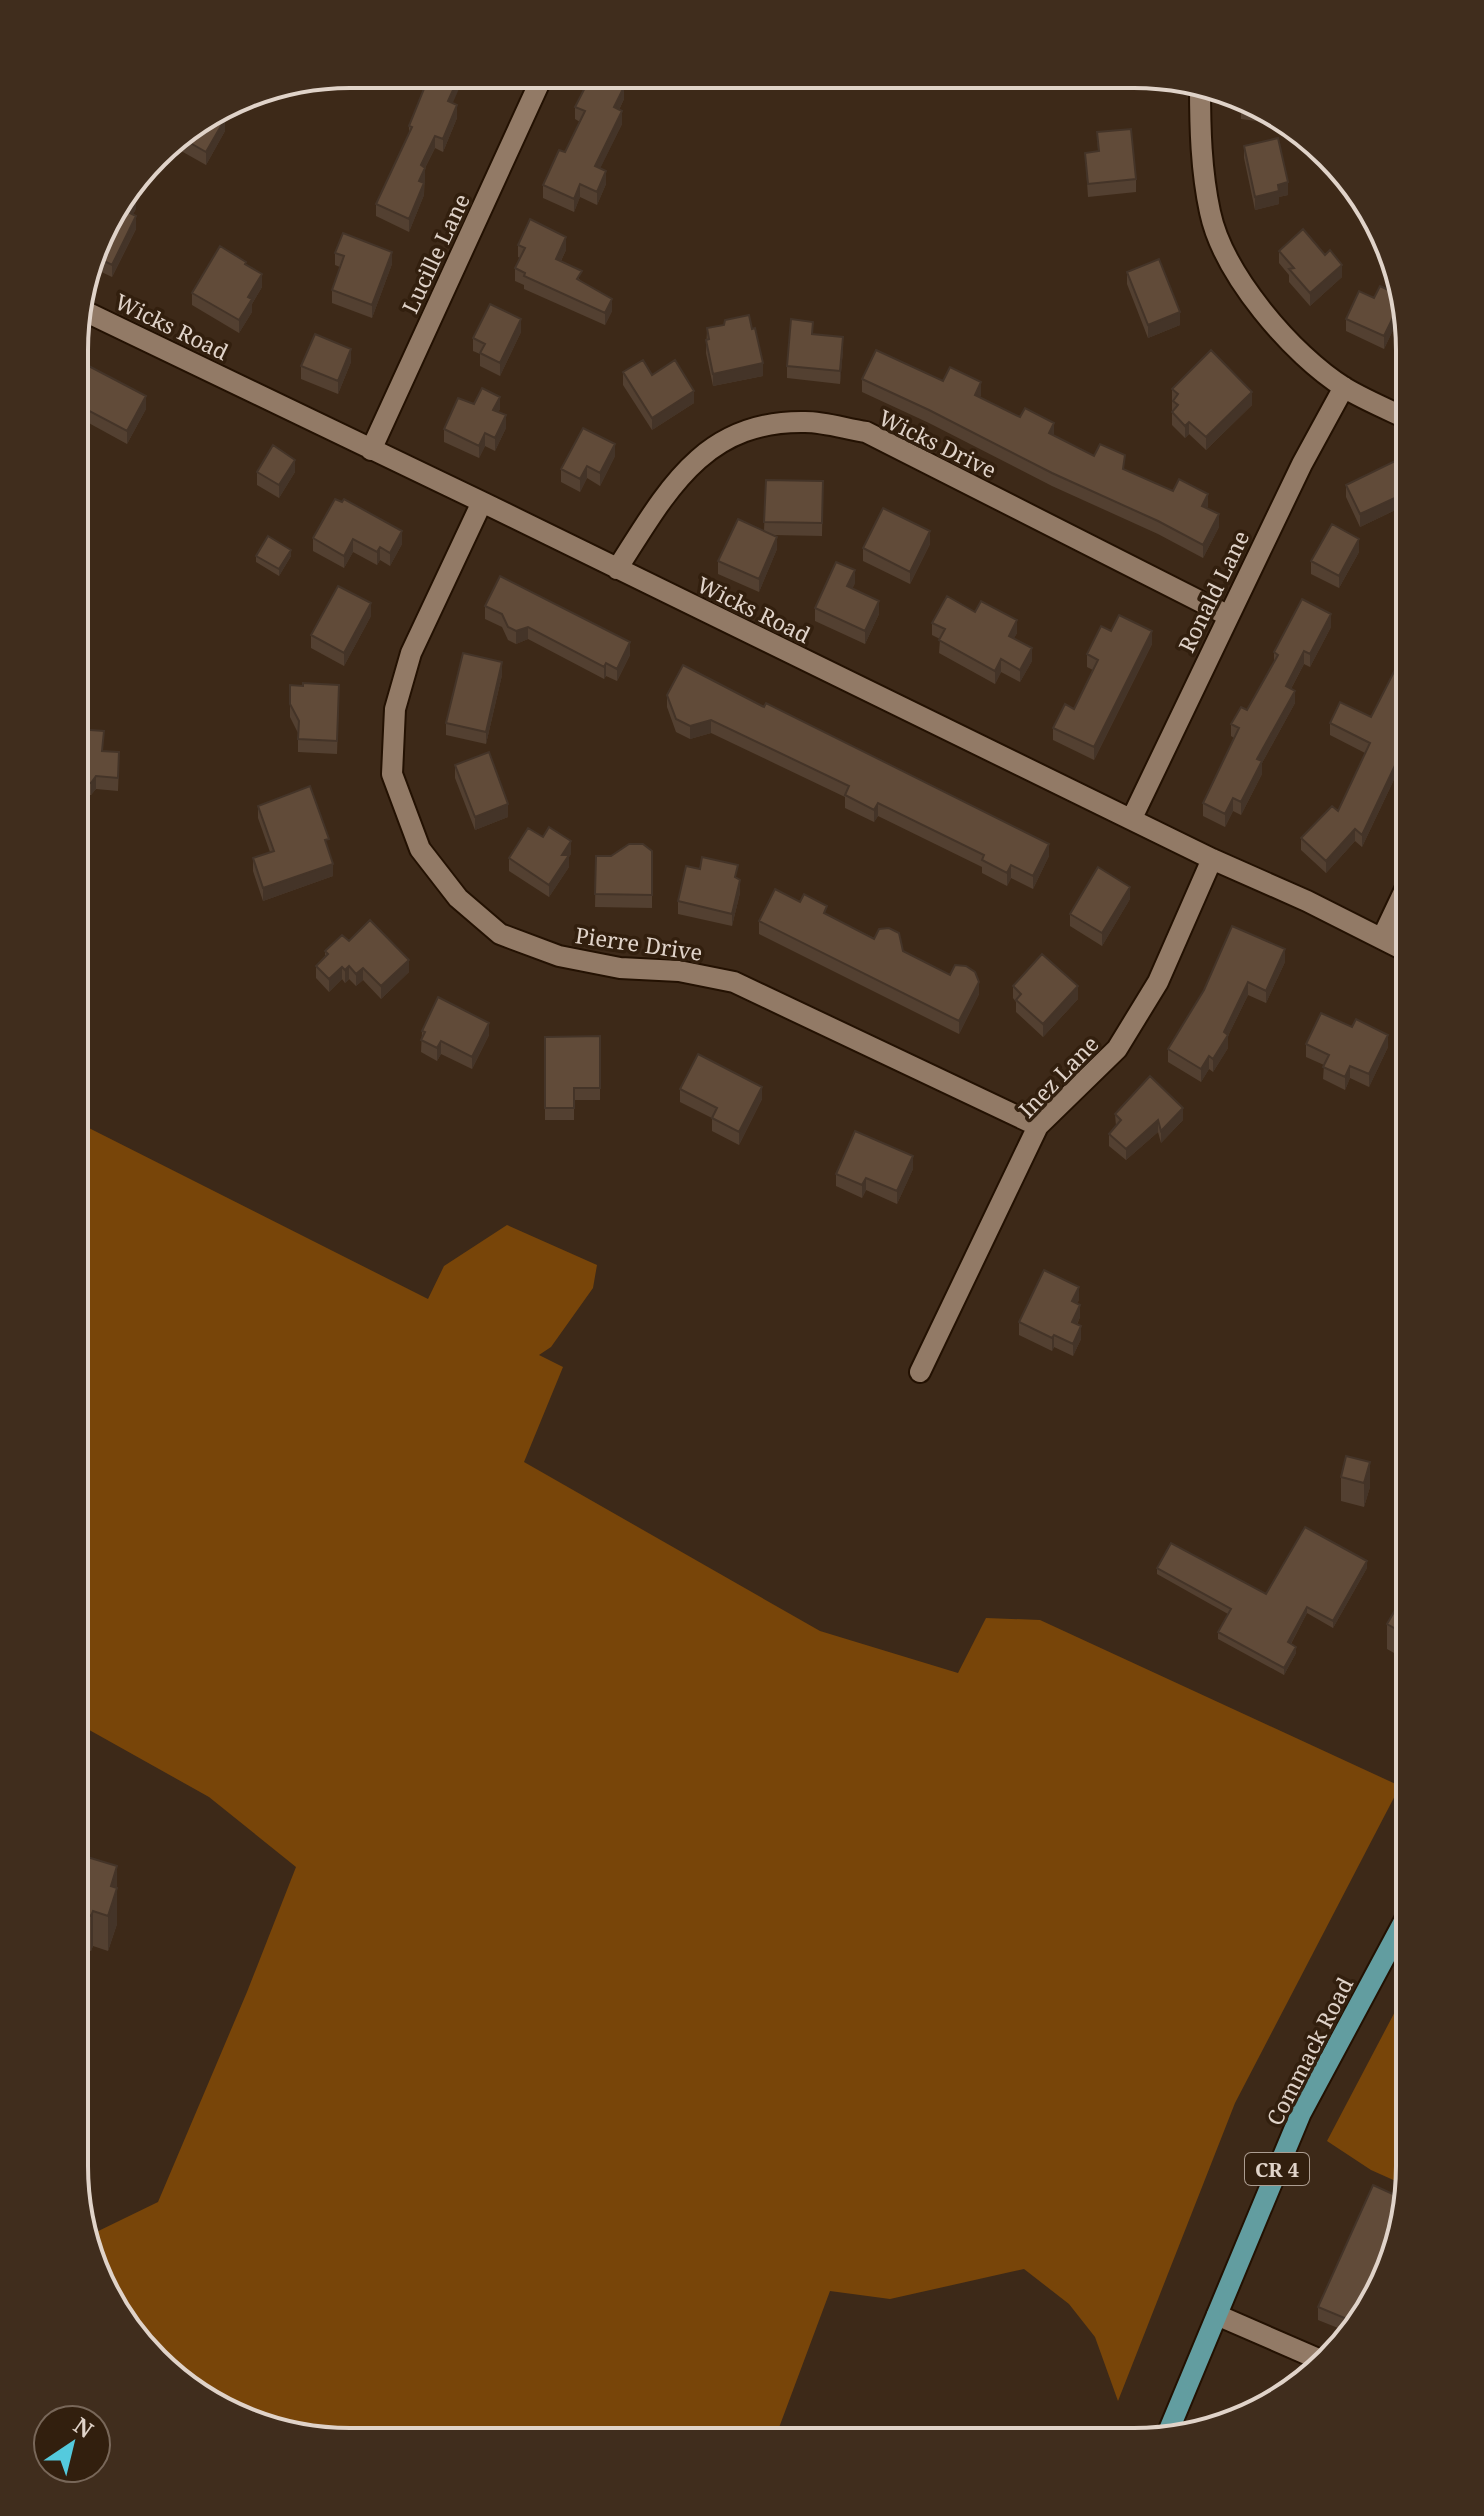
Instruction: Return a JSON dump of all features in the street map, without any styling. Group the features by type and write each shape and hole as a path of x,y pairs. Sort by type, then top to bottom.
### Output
{"main road":[{"name":"Commack Road","path":"1171,2425 1301,2113 1395,1938"}],"street":[{"name":"Lucille Lane","path":"371,450 537,89"},
{"path":"1200,97 1200,144 1210,216 1233,270 1271,323 1307,357 1344,387 1396,413"},
{"name":"Wicks Road","path":"90,314 1396,945"},
{"name":"Ronald Lane","path":"1132,818 1227,615 1344,387"},
{"name":"Wicks Drive","path":"617,569 677,479 710,448 758,425 807,421 866,432 1227,615"},
{"name":"Pierre Drive","path":"482,502 411,653 395,709 392,774 420,849 458,898 500,934 559,956 620,968 679,971 734,982 1038,1126"},
{"name":"Inez Lane","path":"920,1372 1038,1126 1117,1049 1158,982 1212,859"},
{"path":"1382,938 1396,909"},
{"path":"1217,2315 1313,2357"}],"shaded area":[{"path":"88,1128 428,1299 444,1266 507,1225 597,1265 593,1288 551,1347 539,1355 563,1367 524,1462 820,1631 958,1673 986,1618 1040,1620 1395,1784 1395,1795 1235,2103 1118,2401 1095,2337 1069,2304 1024,2269 890,2299 830,2291 779,2428 315,2426 249,2408 219,2393 190,2374 142,2326 108,2267 97,2232 158,2202 296,1867 209,1797 88,1729"},
{"path":"1395,2011 1395,2181 1371,2170 1327,2141"}],"building":[{"path":"424,89 454,89 448,101 457,105 443,139 435,136 421,165 425,168 419,181 424,183 409,219 376,204 412,127 409,126"},
{"path":"584,89 623,89 614,107 622,111 595,166 606,171 597,192 580,184 574,199 543,185 559,150 565,152 585,111 575,107"},
{"path":"224,120 206,152 190,143"},
{"path":"1131,129 1136,179 1088,184 1085,153 1099,151 1097,132"},
{"path":"1278,138 1288,182 1278,185 1279,191 1255,197 1244,146"},
{"path":"132,204 128,212 136,216 112,265 104,261 108,249"},
{"path":"530,219 566,237 556,259 582,271 577,279 612,299 605,313 524,276 525,273 515,268 525,248 518,245"},
{"path":"1303,229 1325,255 1330,250 1342,265 1310,293 1289,269 1294,268 1279,251"},
{"path":"343,233 392,252 372,305 332,290 344,256 335,253"},
{"path":"220,246 262,274 239,320 192,293"},
{"path":"1159,259 1180,312 1148,325 1127,272"},
{"path":"1380,286 1389,290 1393,317 1384,336 1346,319 1359,291 1374,298"},
{"path":"490,304 521,319 500,363 480,353 485,344 473,338"},
{"path":"749,315 763,363 713,374 706,340 709,339 707,328"},
{"path":"791,319 813,322 812,334 843,337 840,371 787,366"},
{"path":"315,334 351,349 338,381 301,366"},
{"path":"876,350 943,381 950,367 981,382 975,395 1020,417 1025,408 1054,423 1049,433 1094,456 1100,444 1125,455 1123,469 1173,491 1179,479 1208,494 1202,506 1219,514 1203,545 862,379"},
{"path":"1211,350 1252,392 1206,437 1189,422 1185,426 1172,412 1178,405 1173,401 1178,394 1172,389"},
{"path":"643,360 652,375 675,360 694,391 652,418 623,372"},
{"path":"88,366 146,396 127,431 88,410"},
{"path":"482,388 500,397 493,410 506,415 495,438 485,433 479,446 444,429 458,398 474,404"},
{"path":"583,428 615,444 600,473 587,466 580,479 561,469"},
{"path":"273,445 295,460 279,485 257,472"},
{"path":"1396,463 1396,497 1360,514 1346,485"},
{"path":"766,480 823,481 822,523 764,522"},
{"path":"335,499 342,502 344,499 402,531 390,553 380,547 377,552 353,539 344,556 313,538"},
{"path":"883,508 930,531 910,572 863,548"},
{"path":"738,519 777,537 759,579 718,561"},
{"path":"1332,524 1359,539 1339,576 1311,561"},
{"path":"268,536 291,550 279,569 256,556"},
{"path":"836,562 855,570 847,586 879,601 865,631 815,608"},
{"path":"500,576 630,642 617,669 606,663 604,667 528,627 516,631 508,627 502,614 485,606"},
{"path":"338,586 371,603 344,653 311,635"},
{"path":"947,596 975,612 981,601 1017,620 1009,636 1032,648 1020,670 1001,659 995,671 939,640 945,629 932,623"},
{"path":"1302,599 1331,614 1310,654 1304,651 1286,686 1295,691 1257,759 1262,761 1241,802 1233,798 1225,814 1203,803 1239,728 1231,724 1241,707 1247,710 1278,655 1274,652"},
{"path":"1119,615 1152,631 1094,747 1053,728 1065,704 1074,709 1098,660 1087,654 1101,626 1111,631"},
{"path":"463,653 502,662 486,732 446,723"},
{"path":"683,665 1049,844 1033,876 1011,865 1007,873 982,860 984,855 878,803 874,810 845,795 849,786 711,720 690,726 676,719 667,695"},
{"path":"1396,668 1396,764 1362,835 1355,829 1326,861 1301,838 1332,806 1338,811 1370,743 1330,723 1340,702 1371,717"},
{"path":"303,683 339,685 337,741 298,739 299,721 290,704 290,685 303,686"},
{"path":"88,730 104,731 102,751 119,752 118,778 96,776 88,783"},
{"path":"489,752 508,804 475,817 455,765"},
{"path":"310,786 329,839 325,840 333,864 263,888 253,858 274,851 258,806"},
{"path":"549,827 571,841 562,855 569,855 549,885 509,858 528,828 543,837"},
{"path":"629,844 643,844 652,851 652,895 595,894 596,856 611,856"},
{"path":"702,857 738,865 735,877 740,880 732,914 678,901 686,866 700,869"},
{"path":"1098,867 1130,887 1102,933 1070,914"},
{"path":"775,889 800,902 804,894 827,906 824,913 874,939 879,929 889,928 899,933 903,951 950,975 955,965 966,966 975,972 979,982 959,1021 759,921"},
{"path":"370,920 409,960 381,986 363,968 356,974 349,966 345,970 342,967 329,979 316,966 328,954 325,951 342,935 349,941"},
{"path":"1232,926 1285,949 1266,991 1248,982 1224,1032 1228,1035 1213,1059 1209,1056 1201,1069 1168,1049 1204,990"},
{"path":"1042,954 1078,986 1043,1024 1016,1000 1021,994 1013,986"},
{"path":"438,997 489,1023 472,1057 441,1041 437,1048 421,1040"},
{"path":"1321,1013 1352,1027 1356,1019 1388,1035 1369,1074 1350,1066 1345,1077 1323,1067 1329,1055 1306,1044"},
{"path":"600,1036 600,1088 574,1088 574,1108 545,1108 545,1037"},
{"path":"698,1054 762,1087 739,1132 712,1118 717,1108 680,1089"},
{"path":"1150,1076 1183,1108 1161,1131 1158,1120 1126,1149 1109,1134 1121,1120 1115,1114"},
{"path":"855,1131 913,1156 897,1191 866,1178 862,1185 836,1174"},
{"path":"1044,1270 1079,1287 1072,1301 1080,1305 1072,1322 1081,1326 1073,1344 1019,1322"},
{"path":"1346,1456 1370,1462 1364,1483 1341,1477"},
{"path":"1305,1527 1367,1561 1333,1621 1307,1607 1288,1642 1296,1647 1284,1668 1218,1632 1231,1609 1157,1568 1171,1543 1266,1594"},
{"path":"1395,1610 1395,1629 1387,1624"},
{"path":"88,1857 117,1866 111,1886 117,1888 108,1916 93,1911 91,1916 88,1915"},
{"path":"1373,2185 1394,2194 1382,2250 1369,2282 1347,2319 1318,2307"}]}
